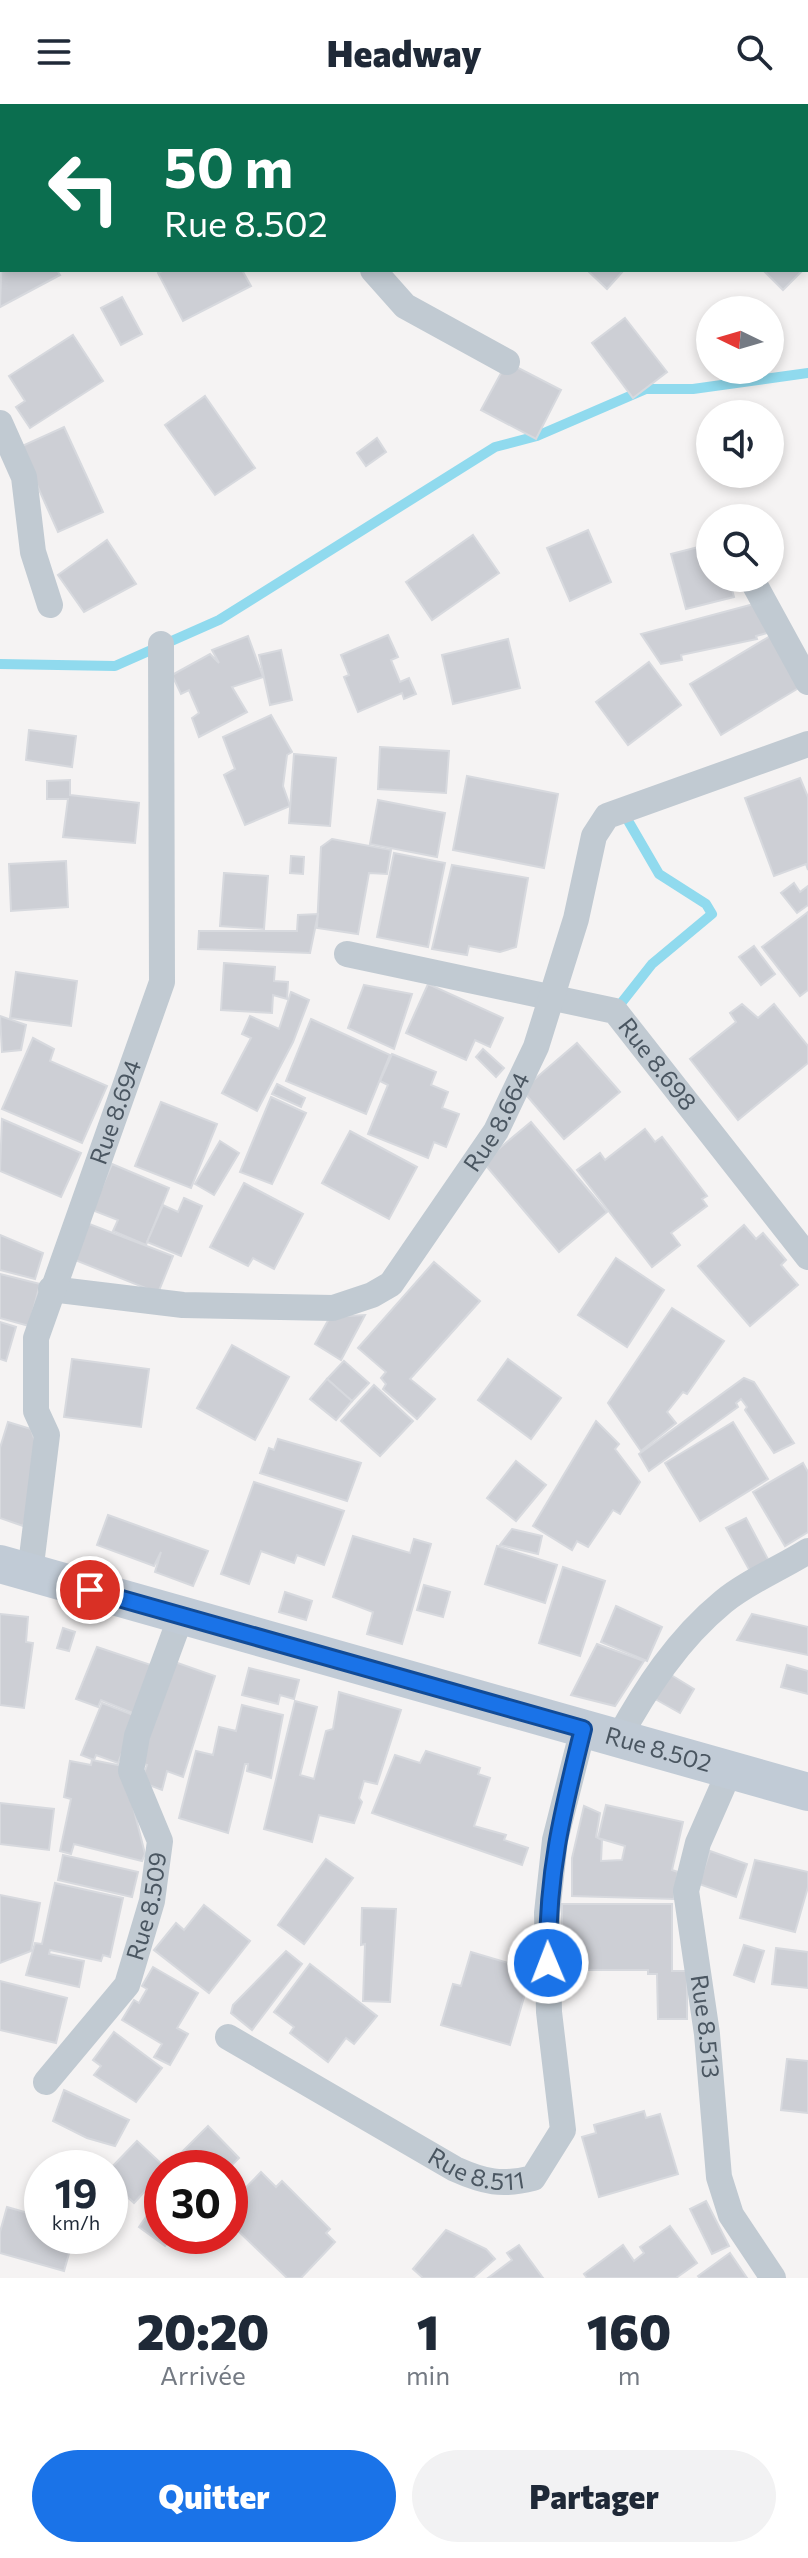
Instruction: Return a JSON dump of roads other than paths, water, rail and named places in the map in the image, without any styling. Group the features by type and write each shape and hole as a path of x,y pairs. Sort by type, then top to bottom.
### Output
{"main road":[{"name":"Rue 8.502","path":"15,1568 808,1792"}],"street":[{"path":"375,272 405,306 507,362"},
{"path":"0,423 24,477 33,552 50,605"},
{"path":"759,592 808,682"},
{"name":"Rue 8.694","path":"15,1568 47,1435 36,1411 36,1338 162,982 161,644"},
{"name":"Rue 8.664","path":"51,1289 183,1305 333,1308 372,1295 391,1284 496,1131 536,1047 576,919 594,836 607,816 808,744"},
{"name":"Rue 8.698","path":"347,954 615,1011 808,1257"},
{"path":"600,1734 724,1601 808,1551"},
{"name":"Rue 8.509","path":"46,2082 127,1985 152,1901 160,1841 131,1771 137,1736 181,1616"},
{"name":"Rue 8.511","path":"228,2037 455,2169 485,2182 508,2184 533,2178 563,2130 549,2012 547,1913 555,1840 600,1734"},
{"name":"Rue 8.513","path":"730,1770 698,1843 686,1891 687,1906 707,2034 719,2177 731,2215 773,2278"}],"waterway":[{"path":"0,664 115,666 219,620 495,447 537,436 646,389 693,389 808,373"},
{"path":"615,1011 652,964 712,914 706,904 659,874 623,812"}]}
